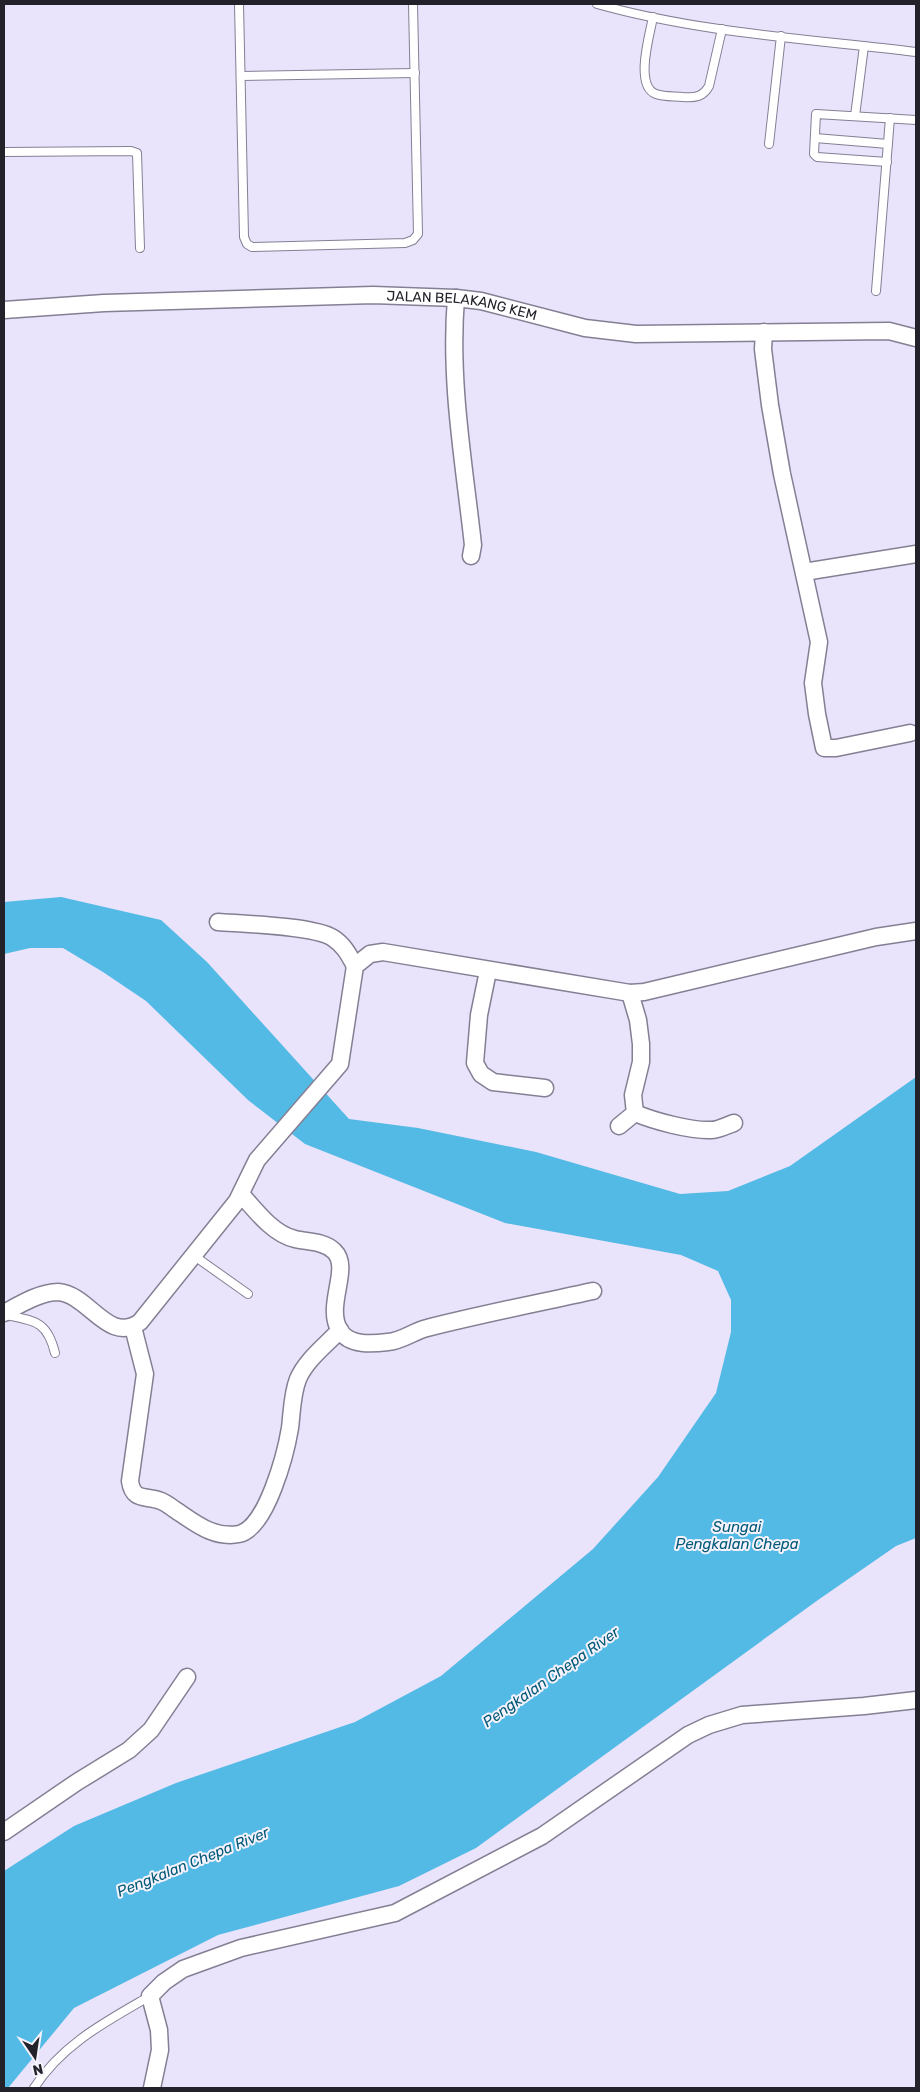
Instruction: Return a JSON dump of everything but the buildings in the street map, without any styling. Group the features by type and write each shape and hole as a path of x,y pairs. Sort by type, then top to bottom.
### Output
{"street":[{"name":"JALAN BELAKANG KEM","path":"4,310 122,302 343,296 456,298 481,301 596,330 636,334 889,331 916,338"},
{"path":"456,298 454,322 455,379 473,545 471,556"},
{"path":"764,332 770,405 782,474 819,642 813,683 824,748 836,748 910,733"},
{"path":"804,572 916,554"},
{"path":"4,1314 44,1295 58,1292 69,1295 116,1328 133,1327 140,1322 193,1254 237,1202 257,1160 340,1064 355,966 345,949 333,938 314,931 218,922"},
{"path":"355,966 370,954 383,952 488,971 630,993 644,992 876,937 916,931"},
{"path":"488,971 479,1015 475,1063 481,1074 493,1082 545,1088"},
{"path":"630,993 638,1020 641,1062 633,1094 635,1113"},
{"path":"635,1113 649,1119 699,1129 713,1130 734,1122"},
{"path":"619,1126 635,1113"},
{"path":"241,1194 269,1224 283,1234 294,1239 313,1241 334,1250 339,1258 340,1276 334,1296 335,1318 340,1330 348,1340 355,1342 390,1342 425,1328 593,1291"},
{"path":"133,1327 145,1374 130,1481 131,1488 143,1498 160,1501 205,1530 230,1534 240,1534 248,1530 255,1523 274,1489 289,1430 297,1380 304,1369 340,1330"},
{"path":"4,1832 77,1782 129,1750 151,1730 187,1677"},
{"path":"152,2088 160,2050 159,2030 150,1996 164,1982 183,1969 241,1948 395,1913 542,1836 688,1736 709,1725 742,1715 864,1706 916,1700"}],"lane":[{"path":"239,4 244,237 247,244 252,247 405,242 413,240 418,234 413,4"},
{"path":"597,4 653,17 722,29 916,52"},
{"path":"653,17 644,77 651,91 657,95 692,98 701,96 706,91 709,86 722,29"},
{"path":"769,144 782,36"},
{"path":"855,116 864,46"},
{"path":"241,76 414,73"},
{"path":"887,162 817,157 814,154 816,114 916,120"},
{"path":"876,291 890,118"},
{"path":"815,138 888,144"},
{"path":"4,152 131,151 137,153 140,248"},
{"path":"193,1254 248,1294"},
{"path":"4,1314 34,1320 46,1330 53,1343 55,1352"},
{"path":"34,2088 42,2075 65,2051 95,2028 150,1996"}],"water":[{"name":"Sungai Pengkalan Chepa","path":"61,897 161,920 207,962 349,1119 418,1128 536,1152 680,1194 728,1191 790,1166 916,1077 916,1538 896,1546 818,1600 476,1848 399,1886 218,1935 74,2008 8,2088 4,2088 4,1871 74,1826 176,1783 355,1722 441,1676 593,1549 658,1477 716,1393 731,1332 731,1300 718,1271 681,1255 505,1223 305,1144 248,1100 146,1001 103,972 63,948 30,948 4,954 4,902"}],"water label":[{"name":"Pengkalan Chepa River","path":"551,1677"},
{"name":"Pengkalan Chepa River","path":"193,1862"}]}
